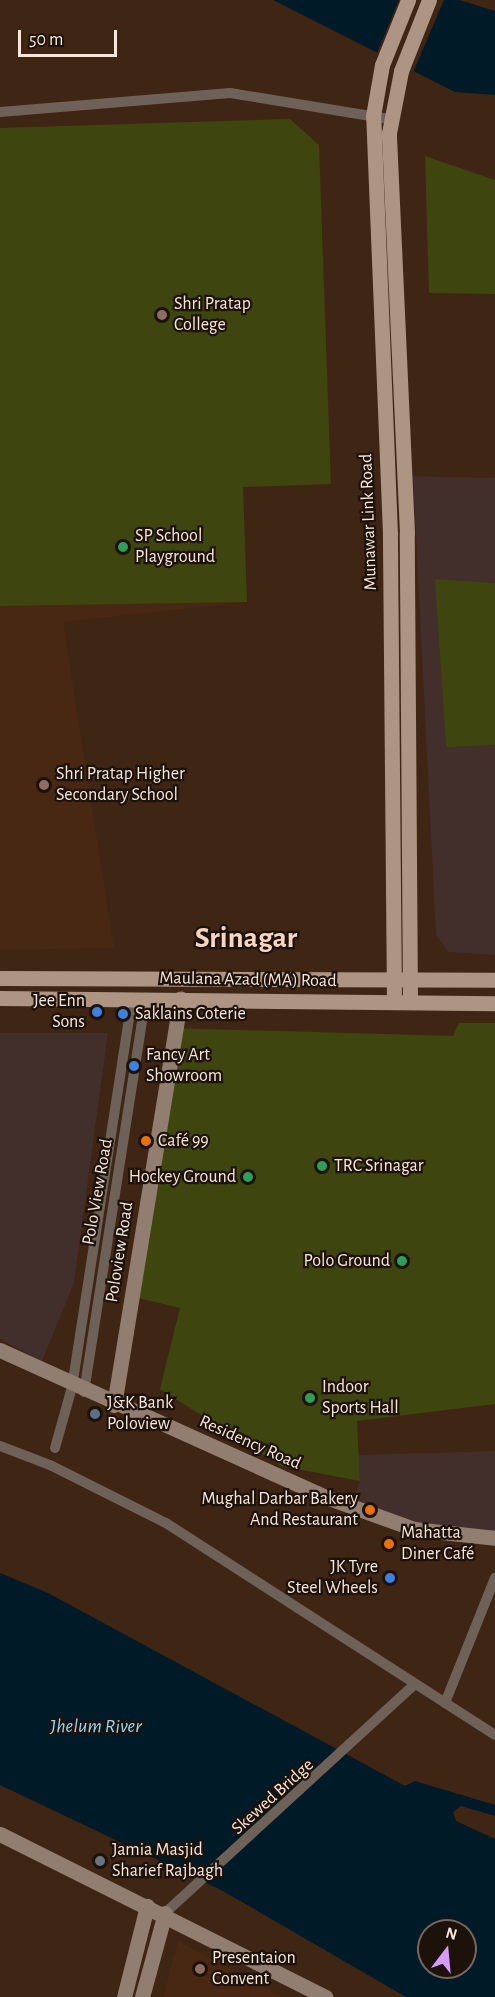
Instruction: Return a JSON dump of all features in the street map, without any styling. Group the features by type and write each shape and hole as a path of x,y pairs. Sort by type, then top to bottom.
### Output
{"main road":[{"name":"Munawar Link Road","path":"394,1002 390,534 373,116 382,65 408,0"},
{"name":"Munawar Link Road","path":"410,1002 407,544 389,119 401,71 429,0"},
{"name":"Maulana Azad (MA) Road","path":"0,978 495,980"},
{"name":"Maulana Azad (MA) Road","path":"0,998 181,998 495,1003"},
{"name":"Poloview Road","path":"114,1405 181,998"},
{"name":"Residency Road","path":"0,1350 78,1389 323,1496 414,1529 495,1538"},
{"path":"0,1834 165,1913 325,1997"},
{"path":"124,1997 147,1906"},
{"path":"142,1997 165,1913"}],"street":[{"path":"0,112 230,93 389,119"},
{"name":"Polo View Road","path":"52,1457 78,1389 139,998"},
{"path":"0,1446 52,1457 166,1523 495,1734"},
{"path":"445,1703 495,1578"},
{"name":"Skewed Bridge","path":"165,1913 197,1889 371,1729 415,1684"}],"shaded area":[{"name":"Shri Pratap College","path":"290,119 319,145 170,487 243,487 247,602 63,622 114,948 0,950 0,128"},
{"path":"413,476 495,478 495,955 449,952 436,936"},
{"path":"0,1033 108,1033 74,1283 42,1361 0,1339"},
{"path":"495,1451 495,1532 419,1524 352,1500 360,1481 358,1455"},
{"name":"Presentaion Convent","path":"178,1941 282,1997 163,1997"}],"green space":[{"name":"Shri Pratap College","path":"290,119 319,145 331,484 243,487 247,602 0,606 0,128"},
{"path":"425,156 495,180 495,294 429,293"},
{"path":"435,579 495,583 495,745 446,747"},
{"name":"TRC Srinagar","path":"459,1023 495,1023 495,1404 357,1421 360,1481 281,1466 160,1389 180,1308 130,1296 170,1028 453,1036"}],"water":[{"path":"273,0 459,0 495,11 495,95 455,92"},
{"name":"Jhelum River","path":"0,1573 48,1593 405,1786 415,1781 495,1805 495,1816 461,1806 453,1812 456,1821 495,1839 495,1997 406,1997 223,1891 0,1785"}],"pier":[{"path":"399,0 444,0 412,75 375,58"}],"place":[{"name":"Shri Pratap College","path":"162,315"},
{"name":"SP School Playground","path":"123,547"},
{"name":"Shri Pratap Higher Secondary School","path":"44,785"},
{"name":"Jee Enn Sons","path":"97,1012"},
{"name":"Saklains Coterie","path":"123,1014"},
{"name":"Fancy Art Showroom","path":"134,1066"},
{"name":"Café 99","path":"146,1141"},
{"name":"TRC Srinagar","path":"322,1166"},
{"name":"Hockey Ground","path":"248,1177"},
{"name":"Polo Ground","path":"402,1261"},
{"name":"Indoor Sports Hall","path":"310,1398"},
{"name":"J&K Bank Poloview","path":"95,1414"},
{"name":"Mughal Darbar Bakery And Restaurant","path":"370,1510"},
{"name":"Mahatta Diner Café","path":"389,1544"},
{"name":"JK Tyre Steel Wheels","path":"390,1578"},
{"name":"Jamia Masjid Sharief Rajbagh","path":"100,1861"},
{"name":"Presentaion Convent","path":"200,1969"}],"district":[{"name":"Srinagar","path":"246,938"}]}
